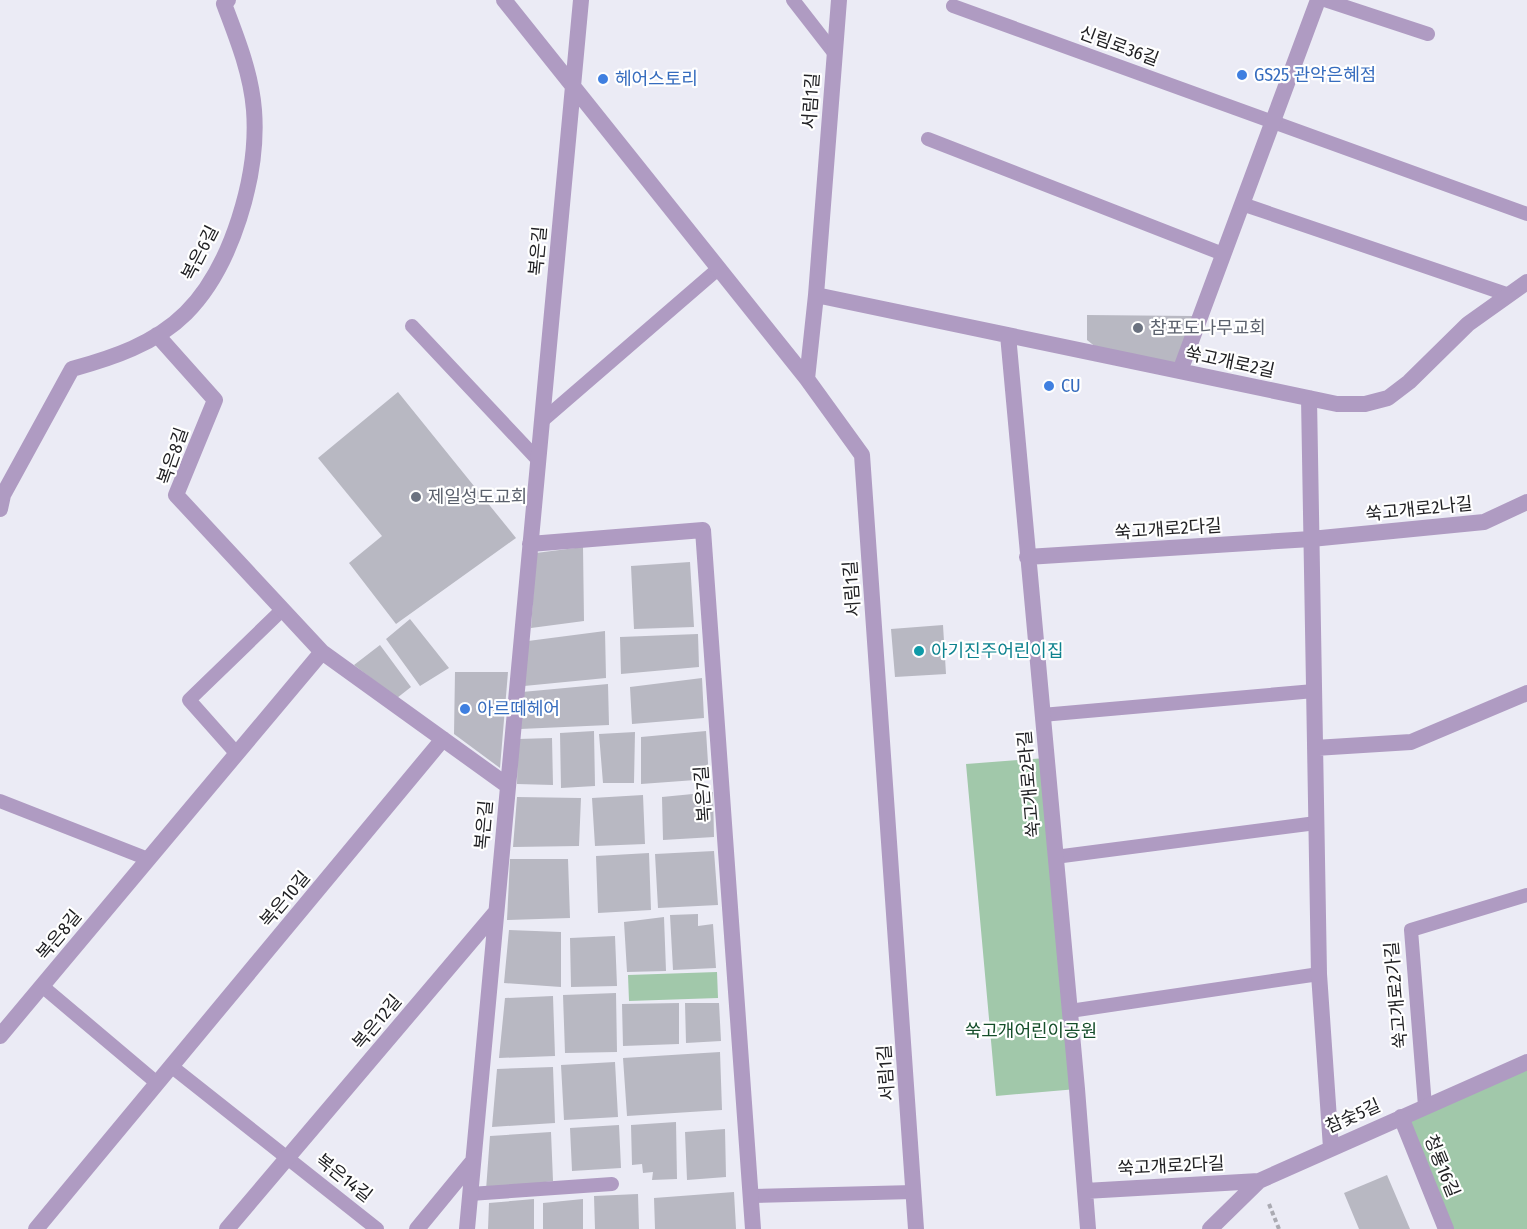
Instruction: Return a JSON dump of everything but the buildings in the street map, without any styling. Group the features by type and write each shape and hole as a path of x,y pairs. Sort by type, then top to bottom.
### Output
{"street":[{"name":"복은6길","path":"1,500 72,369 131,350 157,335 185,314 208,286 226,254 242,211 251,162 254,110 243,54 224,4 228,0"},
{"path":"504,0 807,379"},
{"name":"복은길","path":"467,1229 580,0"},
{"name":"서림1길","path":"839,0 816,295 807,379 862,455 916,1229"},
{"path":"1179,371 1318,0"},
{"name":"쑥고개로2길","path":"816,295 1337,404 1356,404 1388,398 1409,382 1468,324 1527,282"},
{"name":"복은8길","path":"157,335 214,400 176,495 322,652 508,786"},
{"name":"쑥고개로2라길","path":"1008,335 1088,1229"},
{"path":"1309,398 1319,974 1331,1148"},
{"name":"쑥고개로2나길","path":"1311,539 1484,522 1527,502"},
{"name":"복은7길","path":"530,544 703,530 753,1229"},
{"name":"쑥고개로2다길","path":"1027,557 1311,539"},
{"name":"복은8길","path":"0,1036 322,652"},
{"path":"1315,748 1412,742 1527,693"},
{"name":"복은10길","path":"36,1229 442,739"},
{"name":"복은12길","path":"226,1229 496,912"},
{"name":"참숯5길","path":"1210,1229 1259,1181 1527,1062"},
{"name":"청룡16길","path":"1401,1117 1446,1229"},
{"path":"417,1229 473,1161"},
{"name":"쑥고개로2다길","path":"1085,1191 1259,1181"}],"lane":[{"path":"793,0 835,54"},
{"path":"1325,0 1428,34"},
{"name":"신림로36길","path":"953,6 1527,214"},
{"path":"928,139 1223,254"},
{"path":"1242,204 1509,295"},
{"path":"542,421 718,269"},
{"path":"412,326 538,460"},
{"path":"237,754 189,700 282,610"},
{"path":"1042,715 1314,691"},
{"path":"0,801 148,859"},
{"path":"1055,857 1316,823"},
{"name":"쑥고개로2가길","path":"1425,1106 1411,930 1527,895"},
{"path":"1070,1011 1319,974"},
{"path":"42,986 157,1083"},
{"path":"171,1066 287,1158"},
{"name":"복은14길","path":"287,1158 377,1229"},
{"path":"470,1194 612,1184"},
{"path":"750,1196 914,1192"}],"green space":[{"name":"쑥고개어린이공원","path":"1046,758 1077,1089 996,1096 966,764"},
{"path":"717,972 718,998 629,1001 628,975"},
{"path":"1527,1062 1527,1229 1446,1229 1401,1117"}],"place":[{"name":"GS25 관악은혜점","path":"1242,75"},
{"name":"헤어스토리","path":"603,79"},
{"name":"참포도나무교회","path":"1138,328"},
{"name":"CU","path":"1049,386"},
{"name":"제일성도교회","path":"416,497"},
{"name":"아기진주어린이집","path":"919,651"},
{"name":"아르떼헤어","path":"465,709"}]}
